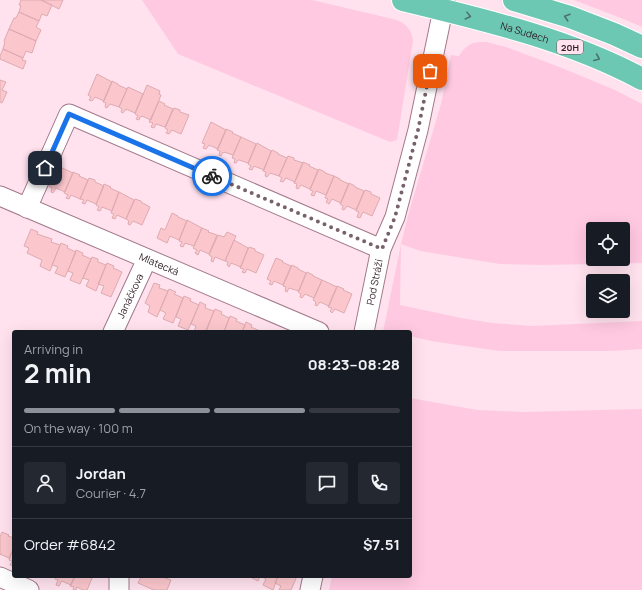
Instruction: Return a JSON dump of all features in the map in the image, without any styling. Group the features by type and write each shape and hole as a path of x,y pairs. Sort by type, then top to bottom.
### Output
{"main road":[{"name":"Na Sudech","path":"403,0 444,5 558,42 600,59 642,79"},
{"path":"514,0 570,17 614,34 642,47"}],"street":[{"name":"Pod Stráží","path":"364,330 382,249 395,217 418,130 444,5"},
{"path":"27,208 69,114 382,249"},
{"name":"Mlatecká","path":"0,196 314,330"},
{"name":"Janáčkova","path":"114,330 147,259"},
{"path":"0,578 29,590"},
{"path":"119,578 120,590"},
{"path":"310,590 313,578"}],"shaded area":[{"path":"142,0 312,0 401,22 408,28 413,41 397,140 390,142 178,54"},
{"path":"574,0 642,0 642,27 626,20"},
{"path":"480,42 506,47 562,68 615,90 642,104 642,263 630,263 630,222 586,222 586,264 500,264 420,251 401,244 441,104 451,55 459,56 468,46 473,43"},
{"path":"401,244 400,305 492,323 532,326 642,321 642,349 611,351 499,351 431,341 412,336 412,330 383,330"},
{"path":"412,398 477,410 524,412 642,409 642,590 329,590 332,578 412,578"}],"building":[{"path":"21,0 41,0 52,5 47,16 42,14 39,21 19,12"},
{"path":"41,0 63,0 59,9"},
{"path":"19,12 39,21 36,27 41,30 36,41 9,29 14,18 16,18"},
{"path":"9,29 36,41 32,53 26,51 23,58 3,49 4,41"},
{"path":"3,49 23,58 22,60 26,61 23,69 0,59"},
{"path":"97,74 112,82 104,101 95,97 92,101 89,100 91,97 88,95"},
{"path":"0,80 6,82 2,90 7,92 2,103 0,102"},
{"path":"112,81 127,89 119,107 110,104 107,108 105,107 106,103 103,102"},
{"path":"147,85 160,91 159,94 161,95 151,120 142,116 139,120 136,119 138,116 135,114"},
{"path":"128,87 143,94 135,113 126,109 123,113 121,112 122,109 119,107"},
{"path":"159,101 173,109 165,127 156,124 154,128 151,127 153,123 149,122"},
{"path":"174,108 189,115 181,134 172,130 169,134 166,133 168,130 165,128"},
{"path":"211,122 226,130 218,149 209,145 206,149 203,148 205,144 202,143"},
{"path":"226,129 241,137 233,155 223,152 221,156 219,155 220,151 217,150"},
{"path":"241,137 256,144 248,163 238,160 234,163 235,159 232,158"},
{"path":"257,143 271,151 264,170 254,166 252,170 249,169 251,166 248,164"},
{"path":"272,150 287,158 279,176 270,173 267,177 265,176 266,172 263,171"},
{"path":"288,156 303,163 295,182 286,178 283,182 280,181 282,178 279,176"},
{"path":"303,162 318,170 310,189 301,185 298,189 296,188 297,184 294,183"},
{"path":"58,166 73,173 65,192 56,188 53,193 51,192 52,188 49,186"},
{"path":"319,169 334,176 326,195 316,191 314,196 311,195 313,191 310,190"},
{"path":"73,172 88,180 80,199 71,195 69,199 66,198 68,195 64,193"},
{"path":"334,176 349,184 341,203 332,199 329,204 326,202 328,199 325,198"},
{"path":"89,178 104,186 96,204 87,200 85,204 82,203 84,200 80,199"},
{"path":"349,183 364,191 356,210 347,206 344,210 342,209 343,206 340,204"},
{"path":"104,184 119,192 112,211 102,207 100,211 97,210 99,207 96,205"},
{"path":"365,190 380,198 372,216 363,212 360,218 357,217 359,212 356,211"},
{"path":"119,192 134,200 126,219 117,215 115,219 112,218 114,214 111,213"},
{"path":"135,199 150,207 142,225 133,221 130,225 128,224 129,221 126,219"},
{"path":"172,213 187,221 179,240 170,236 167,243 157,238 161,228 165,230"},
{"path":"187,220 202,228 194,246 185,243 183,247 180,246 182,242 179,241"},
{"path":"202,228 217,235 209,254 200,250 198,255 195,253 197,250 193,248"},
{"path":"31,229 38,232 37,234 52,239 51,242 60,245 50,271 40,266 42,260 27,253 29,248 24,246"},
{"path":"227,232 236,236 225,261 215,257 213,262 211,261 212,257 209,255 218,235 224,237"},
{"path":"234,240 248,248 241,267 231,263 229,267 227,265 228,262 225,261"},
{"path":"61,243 68,246 67,248 76,252 65,277 55,273 58,267 52,265"},
{"path":"249,247 264,255 256,273 247,269 245,273 242,272 244,269 240,268"},
{"path":"76,250 83,253 82,255 91,259 80,284 70,280 73,273 68,271"},
{"path":"92,257 98,259 98,262 106,265 96,291 86,286 89,280 83,278"},
{"path":"276,258 291,266 283,285 274,281 272,285 269,284 271,281 267,279"},
{"path":"107,263 114,266 113,268 122,272 111,297 101,293 104,286 98,284"},
{"path":"292,265 306,273 299,291 289,288 287,292 285,291 286,287 283,286"},
{"path":"307,272 322,280 314,298 305,294 302,298 300,297 301,294 298,292"},
{"path":"322,280 337,287 329,306 320,302 317,306 315,305 316,302 313,300"},
{"path":"154,283 160,285 159,288 168,291 157,317 148,312 150,306 145,303"},
{"path":"337,286 352,294 344,313 335,309 332,313 330,311 332,308 328,307"},
{"path":"169,289 176,292 174,294 183,298 173,323 163,319 166,313 160,310"},
{"path":"184,296 191,299 190,301 199,305 188,330 178,326 181,319 176,317"},
{"path":"200,302 206,305 205,308 214,311 207,330 195,330 196,326 191,324"},
{"path":"215,309 222,312 221,314 229,318 225,330 206,330"},
{"path":"230,316 237,319 236,321 245,325 243,330 225,330"},
{"path":"246,322 252,325 251,327 258,330 243,330"},
{"path":"2,532 12,537 12,551 9,558 0,554 0,537"},
{"path":"12,552 12,561 9,560"},
{"path":"74,578 71,585 62,581 59,586 56,585 58,580 55,579"},
{"path":"74,578 92,578 87,590 77,587 76,590 73,590 74,587 70,586"},
{"path":"140,578 165,578 171,580 167,590 154,590 138,583"},
{"path":"252,578 259,578 258,581"},
{"path":"264,578 277,578 273,590 263,585 266,579"},
{"path":"277,578 296,578 291,590 279,590 281,586 275,583"}],"way so far":[{"path":"212,176 382,249 395,217 418,130 430,71"}],"route":[{"path":"45,168 69,114 212,176"}]}
